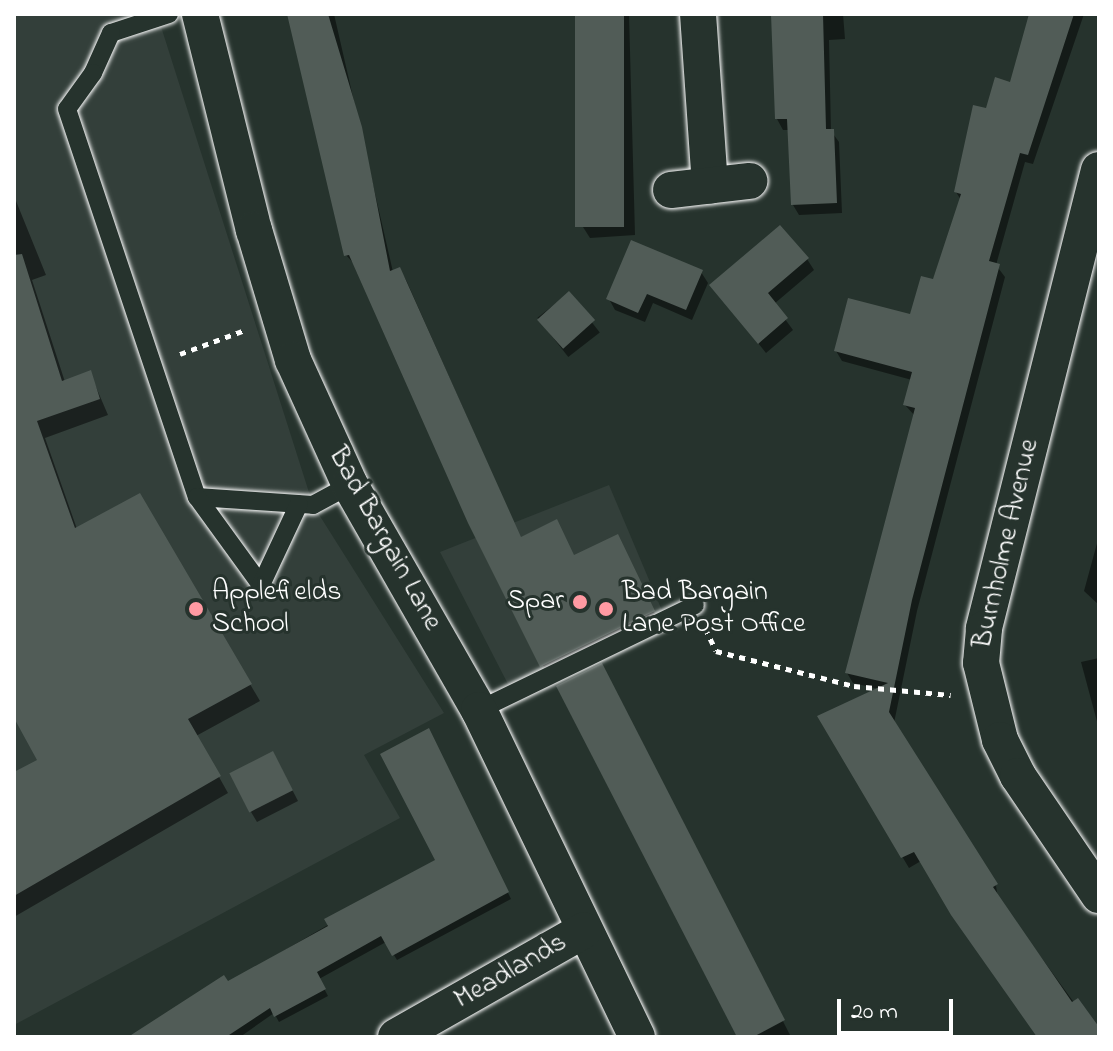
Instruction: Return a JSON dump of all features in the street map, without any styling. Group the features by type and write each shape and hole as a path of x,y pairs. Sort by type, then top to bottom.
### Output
{"street":[{"name":"Bad Bargain Lane","path":"200,14 293,360 350,485 479,710 637,1037"},
{"path":"698,14 710,186"},
{"name":"Burnholme Avenue","path":"1099,170 984,629 981,663 988,698 1018,776 1099,895"},
{"path":"671,190 749,181"},
{"name":"Meadlands","path":"396,1037 584,930"}],"lane":[{"path":"169,14 111,33 93,73 67,109 197,497 261,585 299,504"},
{"path":"197,497 313,505 350,485"},
{"path":"479,710 695,605"}],"path":[{"path":"153,363 280,317"},
{"path":"695,605 716,651 854,686 988,698"}],"shaded area":[{"name":"Applefields School","path":"14,14 157,14 313,505 444,713 364,755 400,818 14,1025"},
{"path":"609,485 663,613 510,688 440,552"}],"building":[{"path":"287,14 328,14 362,127 390,271 400,267 521,537 557,519 574,555 618,534 655,611 540,667 468,523 349,255 344,256"},
{"path":"575,14 624,14 624,227 575,227"},
{"path":"771,14 823,14 826,129 834,129 837,203 791,205 787,119 775,119"},
{"path":"1029,14 1074,14 1028,155 1020,153 989,261 1000,264 912,600 889,712 998,884 993,887 1072,1002 1078,998 1099,1027 1099,1037 1037,1037 951,915 914,852 901,858 817,716 888,683 845,673 915,408 903,405 912,372 834,351 848,298 910,314 921,276 933,279 961,194 954,192 973,105 986,108 995,77 1010,82"},
{"path":"780,225 809,258 768,293 788,318 758,344 709,285"},
{"path":"631,240 703,270 686,310 647,294 638,313 606,299"},
{"path":"22,254 62,381 91,370 100,399 37,421 75,528 140,493 252,684 188,719 221,776 14,896 14,772 37,760 14,718 14,255"},
{"path":"569,291 595,320 563,349 537,320"},
{"path":"602,663 785,1020 753,1037 737,1037 556,686"},
{"path":"429,728 509,892 392,956 381,936 317,972 326,989 274,1017 270,1008 226,1037 128,1037 224,975 228,981 328,926 324,919 435,860 380,754"},
{"path":"273,751 293,790 249,812 229,773"}],"place":[{"name":"Spar","path":"580,602"},
{"name":"Applefields School","path":"196,609"},
{"name":"Bad Bargain Lane Post Office","path":"606,609"}]}
